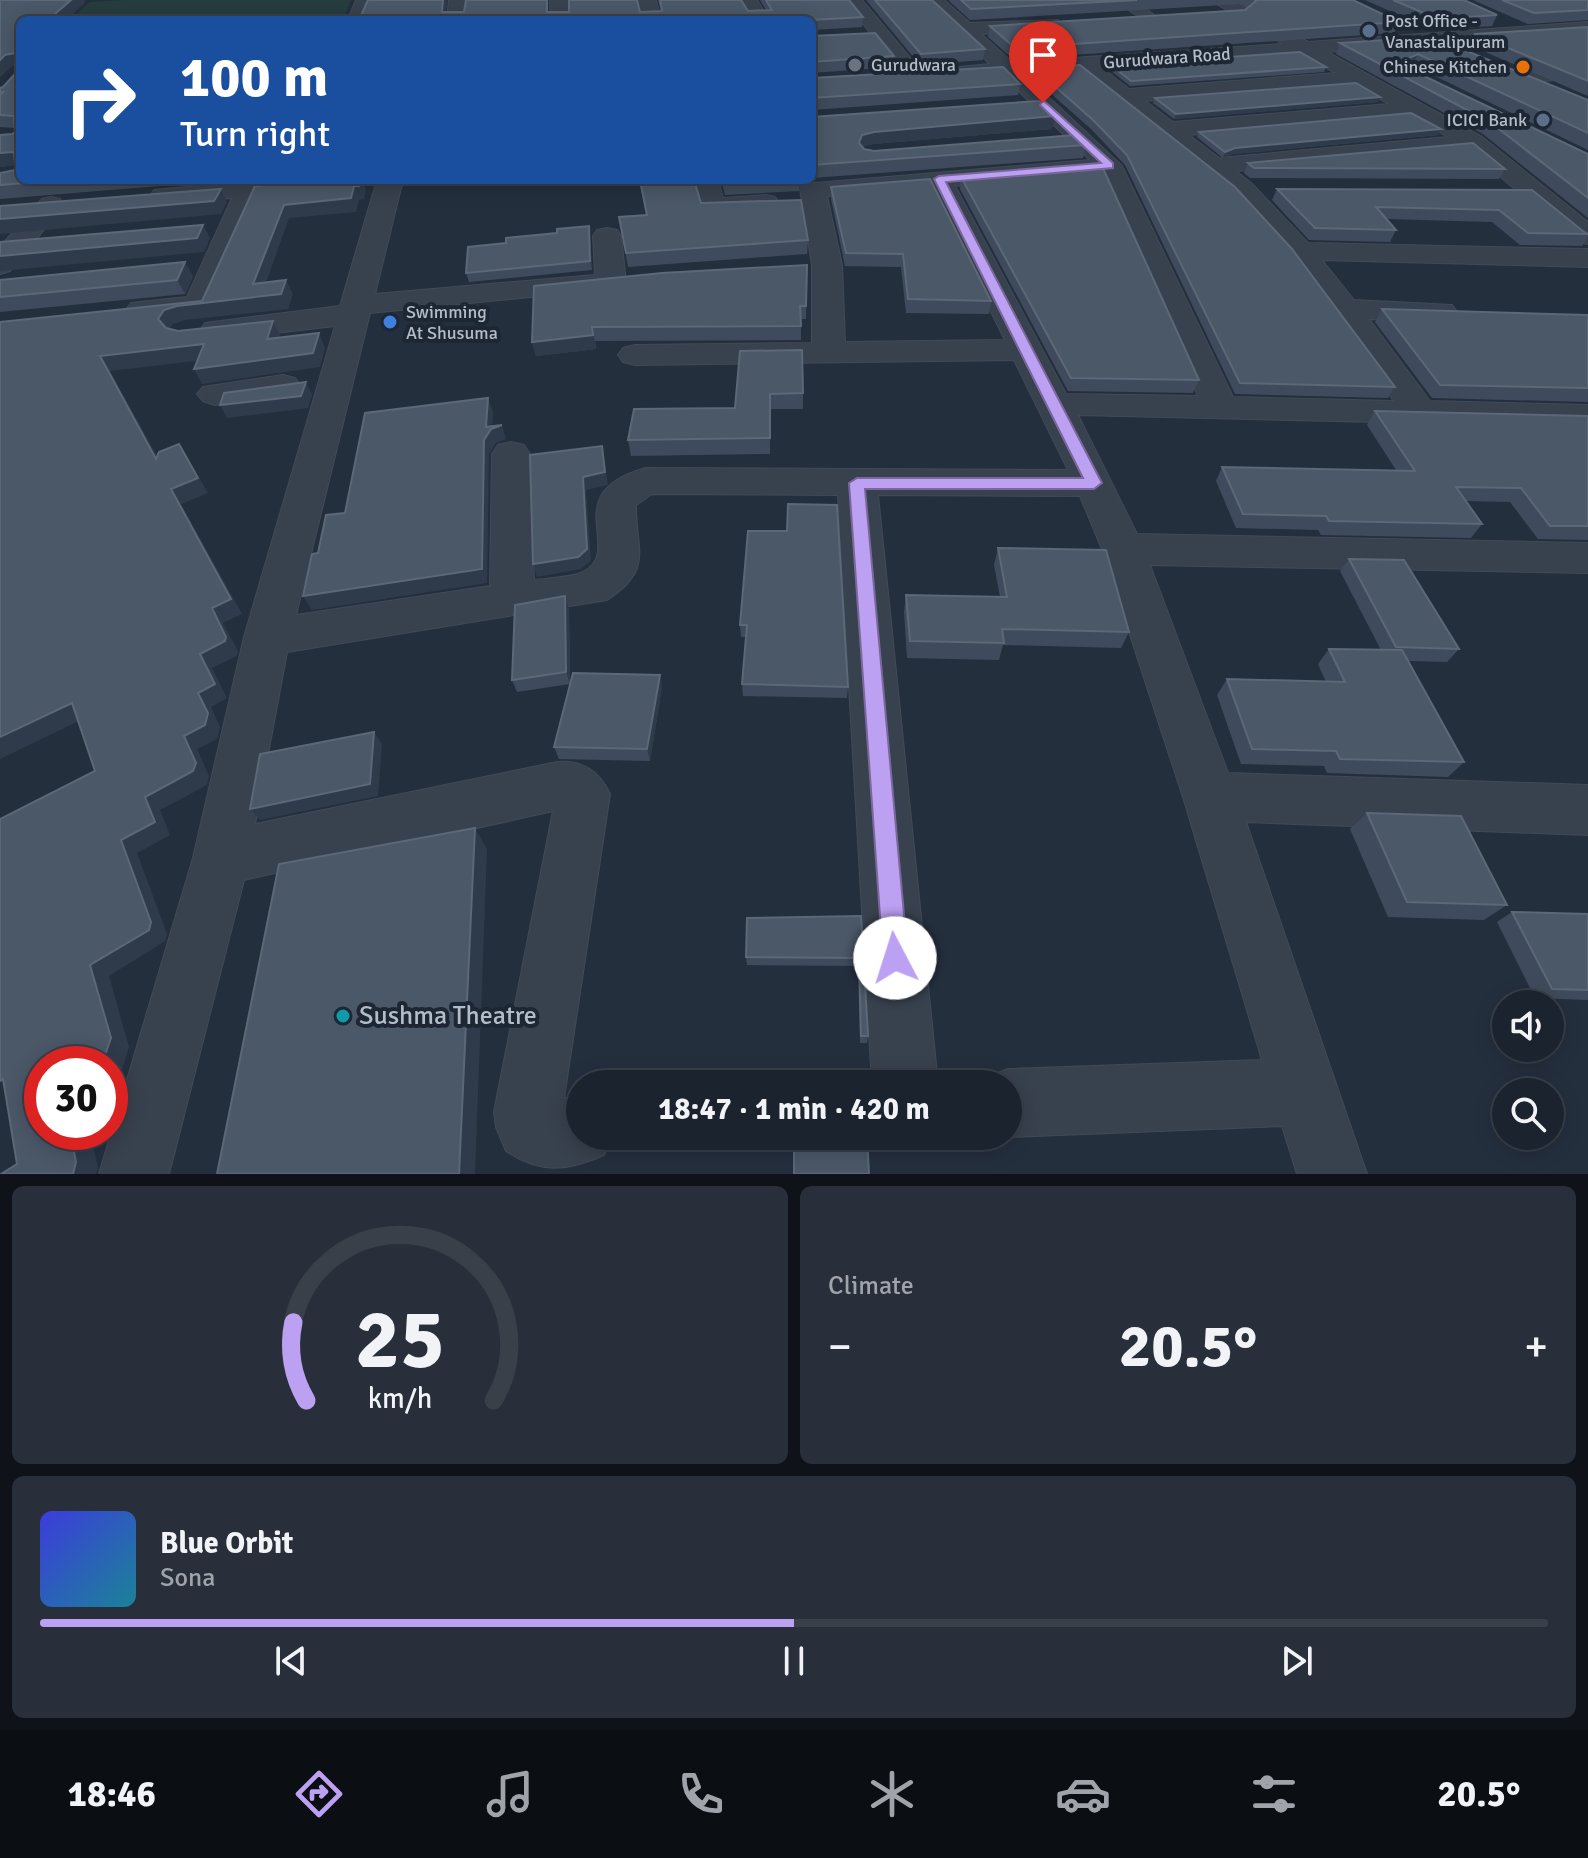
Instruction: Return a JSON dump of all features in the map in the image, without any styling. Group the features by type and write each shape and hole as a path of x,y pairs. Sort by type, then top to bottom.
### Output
{"street":[{"path":"853,0 914,75"},
{"path":"934,0 1110,166 1220,407"},
{"path":"1120,20 1157,18 1122,0"},
{"path":"1215,7 1241,12 1474,142 1588,236"},
{"path":"965,29 1068,23 1040,8"},
{"path":"1566,9 1588,18"},
{"path":"1491,16 1530,32"},
{"path":"1385,20 1466,57"},
{"name":"Gurudwara Road","path":"885,77 1588,28"},
{"path":"1550,30 1588,45"},
{"path":"854,36 882,35"},
{"path":"1353,45 1394,66"},
{"path":"1083,63 1243,189 1300,251 1419,411"},
{"path":"1555,98 1510,75 1588,71"},
{"path":"1123,96 1359,78"},
{"path":"1012,105 1043,103"},
{"path":"1166,130 1415,108"},
{"path":"1050,139 1081,136"},
{"path":"1211,166 1474,142"},
{"path":"829,352 827,265 813,189 1110,166"},
{"path":"939,179 1094,483 1123,549 1210,797 1332,1174"},
{"path":"143,197 313,184"},
{"path":"134,1174 221,858 267,637 389,184"},
{"path":"706,184 712,207 816,201"},
{"path":"249,189 186,333 355,310 624,280 607,236"},
{"path":"1243,189 1272,189"},
{"path":"1500,190 1531,190"},
{"path":"13,208 82,202"},
{"path":"0,265 9,244 51,205"},
{"path":"201,227 232,225"},
{"path":"9,244 49,241"},
{"path":"1300,251 1588,258"},
{"path":"185,266 215,263"},
{"path":"797,267 827,265"},
{"path":"0,283 31,280"},
{"path":"107,314 199,305"},
{"path":"1345,309 1466,312"},
{"path":"635,355 1025,350"},
{"path":"215,394 337,378"},
{"path":"1052,404 1588,416"},
{"path":"511,454 512,598"},
{"path":"267,637 591,588 610,576 619,561 616,500 625,488 646,481 1094,483"},
{"path":"857,483 904,1070"},
{"path":"1123,549 1588,558"},
{"path":"221,858 557,786 572,784 578,787 583,794 528,1112 530,1127 541,1134 566,1132"},
{"path":"1210,797 1588,810"},
{"path":"1022,1102 1306,1092"}],"green space":[{"path":"351,0 345,16 74,16 90,2"}],"building":[{"path":"0,0 71,0 53,16 16,16 16,164 14,152 0,153 0,135 15,132 14,116 0,115 0,95 3,92 0,88 15,74 15,53 5,55 0,60"},
{"path":"368,0 443,0 442,12 464,12 466,0 547,0 547,12 569,12 569,0 637,0 640,12 662,11 660,0 741,0 748,11 772,10 766,0 849,0 863,17 816,20 816,16 361,16"},
{"path":"875,0 932,0 985,49 921,54"},
{"path":"961,0 1137,0 971,9"},
{"path":"1255,0 1353,0 1399,22 1015,48 990,26 1245,10"},
{"path":"1393,0 1464,0 1497,15 1438,19"},
{"path":"1502,0 1588,0 1588,10 1534,13"},
{"path":"1588,27 1588,81 1474,34"},
{"path":"875,33 894,56 816,62 816,36"},
{"path":"1432,37 1588,100 1588,133 1418,54 1405,60 1407,68 1588,154 1588,198 1490,122 1340,43"},
{"path":"1300,52 1326,67 1131,81 1111,65"},
{"path":"1080,65 1235,187 1292,249 1395,387 1240,383 1127,155 1033,67"},
{"path":"1003,67 1020,84 816,98 816,78"},
{"path":"1356,83 1380,97 1176,114 1155,98"},
{"path":"1039,101 1055,116 874,132 862,135 859,143 864,149 874,151 1075,135 1086,145 816,165 816,117"},
{"path":"1411,113 1441,129 1235,148 1225,152 1199,132"},
{"path":"1473,143 1505,169 1254,168 1248,163"},
{"path":"1102,166 1199,380 1071,378 961,177"},
{"path":"16,170 16,184 0,185 0,173"},
{"path":"930,179 991,301 908,299 903,254 846,253 831,187"},
{"path":"360,184 354,186 351,198 284,205 253,284 286,280 281,294 177,306 164,310 158,319 166,328 178,331 273,321 267,339 319,333 313,353 194,369 204,344 100,356 156,459 159,452 179,444 198,478 171,489 231,599 212,608 225,641 200,654 215,684 198,693 208,713 205,725 184,736 196,763 193,771 145,797 155,822 121,840 151,922 149,930 90,965 111,1038 108,1046 24,1046 24,1150 74,1150 76,1162 73,1174 1,1174 17,1164 3,1079 0,1081 0,819 95,771 72,703 0,737 0,322 202,301 255,186"},
{"path":"641,184 695,184 701,203 801,200 808,240 626,253 619,217 647,215"},
{"path":"221,189 214,201 0,219 0,206"},
{"path":"1277,189 1532,190 1588,234 1528,233 1499,210 1376,207 1396,230 1315,228"},
{"path":"203,225 197,238 0,256 0,242"},
{"path":"589,226 590,261 466,273 468,247 506,243 506,238"},
{"path":"185,262 177,280 0,297 0,280"},
{"path":"807,265 806,306 800,306 801,326 592,327 593,335 532,342 534,286 662,273"},
{"path":"1382,309 1588,315 1588,388 1440,385"},
{"path":"802,350 803,393 770,394 770,438 628,440 634,409 735,408 740,351"},
{"path":"306,382 301,396 220,405 224,393"},
{"path":"488,398 486,427 502,425 491,429 484,440 482,569 303,596 312,554 318,553 326,515 345,513 365,413"},
{"path":"1375,411 1588,416 1588,526 1550,526 1521,488 1456,487 1482,524 1329,521 1326,516 1243,514 1222,467 1415,471"},
{"path":"602,446 605,472 583,477 587,549 578,557 533,564 530,455"},
{"path":"788,504 837,505 848,687 742,684 747,625 740,625 748,531 787,531"},
{"path":"998,548 1106,550 1129,632 1002,629 1004,643 910,641 906,595 1007,597"},
{"path":"1349,559 1404,560 1459,649 1396,647"},
{"path":"565,596 566,672 512,680 515,605"},
{"path":"1329,649 1402,650 1464,762 1340,759 1336,751 1252,749 1227,679 1345,682"},
{"path":"573,673 660,675 647,749 554,747"},
{"path":"374,732 370,784 250,809 260,754"},
{"path":"1367,813 1461,816 1507,905 1407,902"},
{"path":"475,828 459,1174 217,1174 279,864"},
{"path":"1512,912 1588,914 1588,990 1552,989"},
{"path":"861,916 868,1036 861,1036 859,958 746,957 747,918"},
{"path":"794,1150 868,1150 869,1174 794,1174"}],"place":[{"name":"Post Office - Vanastalipuram","path":"1369,31"},
{"name":"Gurudwara","path":"855,65"},
{"name":"Chinese Kitchen","path":"1523,67"},
{"name":"ICICI Bank","path":"1543,120"},
{"name":"Swimming At Shusuma","path":"390,322"},
{"name":"Sushma Theatre","path":"343,1016"}],"route":[{"path":"895,958 857,483 1094,483 939,179 1110,166 1043,103"}]}
